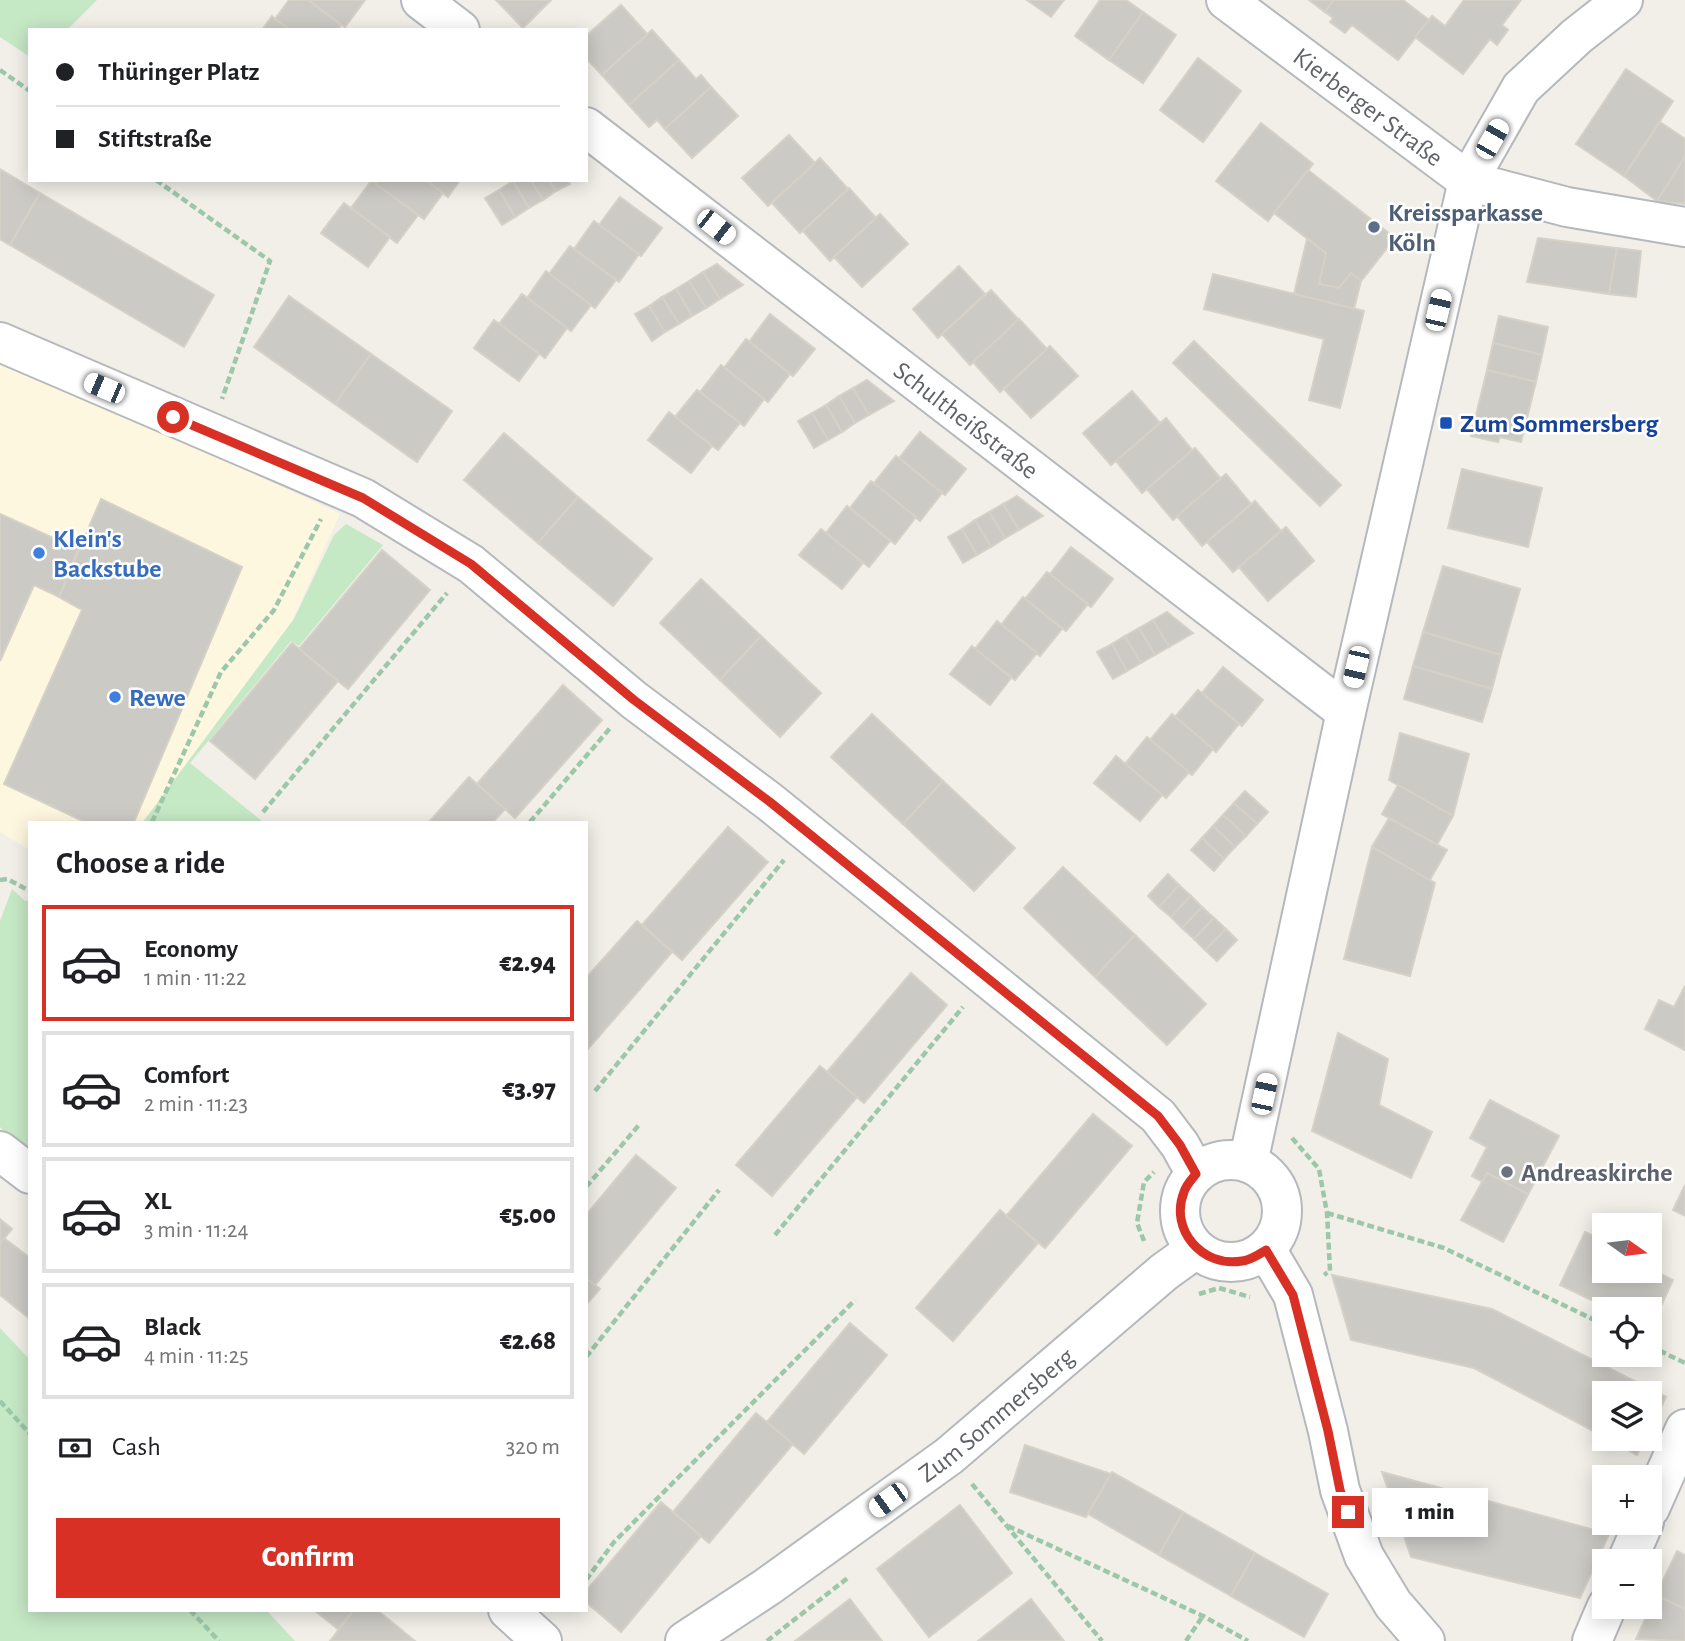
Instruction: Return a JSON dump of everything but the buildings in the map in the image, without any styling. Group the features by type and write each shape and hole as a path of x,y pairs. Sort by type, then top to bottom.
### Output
{"street":[{"path":"421,0 457,28"},
{"name":"Kierberger Straße","path":"1226,0 1468,180 1567,207 1685,228"},
{"path":"1248,1163 1346,712 1468,180 1521,88 1577,36 1623,0"},
{"name":"Schultheißstraße","path":"588,129 1346,712"},
{"path":"0,342 350,492 471,564 634,700 807,832 1158,1116 1180,1145 1196,1174"},
{"path":"0,1152 28,1173"},
{"path":"1230,1159 1248,1163 1264,1172 1278,1190 1282,1210 1278,1230 1266,1250 1254,1258 1240,1262 1220,1261 1196,1249 1182,1228 1180,1205 1184,1189 1196,1174 1211,1164 1230,1159"},
{"name":"Zum Sommersberg","path":"685,1641 766,1587 949,1456 1153,1280 1196,1249"},
{"path":"1266,1250 1293,1295 1328,1431 1340,1490 1364,1556 1393,1604 1425,1641"},
{"path":"1662,1481 1685,1429"},
{"path":"510,1612 542,1641"},
{"path":"1591,1641 1601,1619"}],"path":[{"path":"0,70 28,90"},
{"path":"159,182 270,261 209,433"},
{"path":"152,821 221,672 274,610 350,492"},
{"path":"263,812 471,564"},
{"path":"531,821 634,700"},
{"path":"595,1091 807,832"},
{"path":"0,880 7,879 28,890"},
{"path":"775,1235 987,978"},
{"path":"588,1185 639,1125"},
{"path":"1284,1128 1319,1169 1327,1213 1330,1271 1293,1295"},
{"path":"588,1354 719,1190"},
{"path":"1327,1213 1444,1248 1592,1319"},
{"path":"588,1577 614,1542 855,1300"},
{"path":"1662,1352 1685,1363"},
{"path":"0,1401 28,1432"},
{"path":"949,1456 1102,1641"},
{"path":"1008,1526 1203,1616 1248,1641"},
{"path":"192,1612 219,1641"},
{"path":"1186,1641 1203,1616"}],"shaded area":[{"path":"0,353 340,514 292,621 144,821 28,821 28,849 0,832"}],"green space":[{"path":"0,0 97,0 69,28 28,28 28,56 0,37"},
{"path":"346,524 383,545 299,646 291,641 190,763 262,821 144,821 294,619 334,535"},
{"path":"12,889 25,901 28,900 28,1145 23,1151 0,1127 0,921"},
{"path":"0,1328 28,1358 28,1612 268,1612 295,1641 0,1641"}],"place":[{"name":"Kreissparkasse Köln","path":"1374,227"},
{"name":"Zum Sommersberg","path":"1446,423"},
{"name":"Klein's Backstube","path":"39,553"},
{"name":"Rewe","path":"115,697"},
{"name":"Andreaskirche","path":"1507,1172"}],"route":[{"path":"173,417 363,498 471,564 634,700 770,802 1158,1116 1180,1145 1196,1174 1184,1189 1180,1205 1182,1228 1189,1242 1196,1249 1220,1261 1240,1262 1254,1258 1266,1250 1293,1295 1328,1431 1340,1490 1348,1512"}]}
